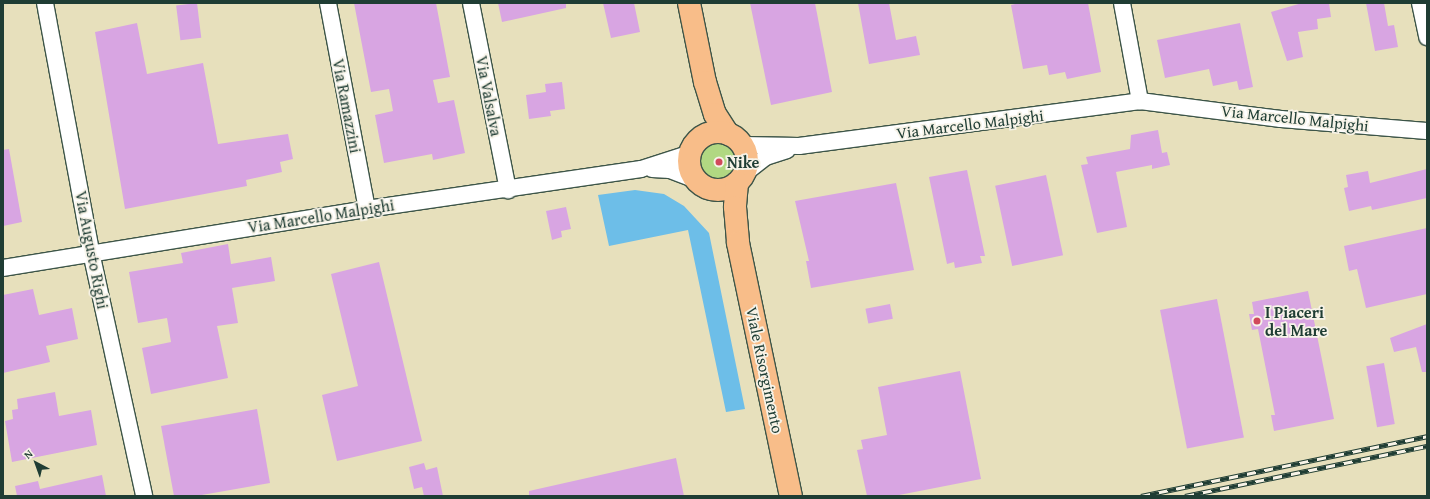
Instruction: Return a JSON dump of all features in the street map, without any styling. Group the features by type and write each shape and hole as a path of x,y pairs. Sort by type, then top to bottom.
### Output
{"main road":[{"name":"Viale Risorgimento","path":"689,3 705,82 715,114 735,139 747,159 735,207 738,243 791,496"},
{"name":"Viale Risorgimento","path":"705,82 704,115 694,147 691,167 725,210 738,243"},
{"path":"694,147 712,133 735,139"},
{"path":"704,184 730,188 741,179"}],"street":[{"name":"Via Augusto Righi","path":"45,3 91,252 144,496"},
{"name":"Via Ramazzini","path":"328,3 367,208"},
{"name":"Via Valsalva","path":"471,3 508,190"},
{"path":"1122,3 1140,101"},
{"path":"1420,3 1427,37"},
{"name":"Via Marcello Malpighi","path":"741,179 766,157 799,146 1140,101 1281,118 1427,131"},
{"name":"Via Marcello Malpighi","path":"735,139 799,146"},
{"name":"Via Marcello Malpighi","path":"641,169 694,147"},
{"name":"Via Marcello Malpighi","path":"3,268 91,252 367,208 508,190 641,169 670,170 704,184"}],"green space":[{"path":"718,138 731,142 737,148 741,161 737,174 731,180 718,184 705,180 699,174 695,161 699,148 705,142"}],"water":[{"path":"635,190 664,194 684,206 709,233 745,409 726,412 688,230 609,246 598,195"}],"building":[{"path":"197,3 201,38 180,40 176,6"},
{"path":"354,3 436,3 450,77 433,80 438,103 454,100 465,153 433,160 432,154 384,163 375,115 393,111 389,89 371,92"},
{"path":"498,3 566,3 566,8 502,22"},
{"path":"603,3 634,3 640,32 611,38"},
{"path":"750,3 815,3 832,92 771,105"},
{"path":"858,3 889,3 896,40 916,36 920,55 869,64"},
{"path":"1019,3 1088,3 1101,72 1067,79 1065,72 1049,75 1047,65 1023,69 1011,5"},
{"path":"1302,3 1329,3 1331,17 1317,19 1318,29 1298,32 1303,57 1287,61 1271,12"},
{"path":"1366,3 1384,3 1388,26 1394,25 1398,47 1375,51"},
{"path":"137,23 147,74 203,63 218,144 288,134 293,159 280,162 282,172 246,180 247,186 125,209 95,32"},
{"path":"1240,23 1253,87 1239,90 1237,81 1213,86 1209,69 1165,78 1157,40"},
{"path":"562,82 565,109 550,111 551,116 529,119 526,95 546,92 545,84"},
{"path":"1158,130 1162,153 1167,152 1170,165 1152,169 1152,165 1116,172 1127,227 1097,233 1081,165 1088,164 1086,157 1130,149 1131,135"},
{"path":"9,149 22,222 3,226 3,150"},
{"path":"1427,169 1427,198 1372,210 1371,206 1349,211 1344,188 1348,187 1346,175 1368,171 1370,183"},
{"path":"967,170 985,256 980,256 982,263 955,268 954,262 947,264 929,177"},
{"path":"1046,175 1063,255 1012,266 995,186"},
{"path":"896,183 914,270 811,288 806,261 809,261 795,201"},
{"path":"566,207 571,229 561,231 562,237 552,240 546,211"},
{"path":"1427,228 1427,294 1366,308 1357,269 1349,271 1344,246"},
{"path":"228,244 231,264 271,257 275,281 232,288 238,323 217,326 228,378 151,394 142,348 171,342 167,318 138,323 129,272 183,263 181,253"},
{"path":"379,262 422,441 337,461 322,395 358,386 331,274"},
{"path":"33,289 39,315 72,308 78,339 46,346 50,362 3,373 3,295"},
{"path":"1308,291 1334,419 1274,431 1271,415 1275,415 1258,329 1252,330 1249,314 1254,314 1252,302"},
{"path":"1217,299 1244,437 1187,448 1160,310"},
{"path":"890,304 893,319 868,323 865,309"},
{"path":"1427,324 1427,372 1422,372 1416,347 1394,352 1390,338"},
{"path":"1384,363 1395,424 1377,427 1366,366"},
{"path":"960,371 981,479 894,496 867,496 857,450 863,449 861,440 887,435 878,387"},
{"path":"55,392 59,416 91,410 97,445 12,462 5,421 13,419 12,410 18,409 17,399"},
{"path":"257,409 270,483 196,496 174,496 161,426"},
{"path":"676,458 684,496 529,496 529,491"},
{"path":"424,463 426,470 437,467 443,496 424,496 422,487 414,489 409,467"},
{"path":"102,475 106,496 17,496 15,486 38,481 40,489"}],"railway":[{"path":"1141,496 1427,436"},
{"path":"1185,496 1427,446"}],"place":[{"name":"Nike","path":"719,162"},
{"name":"I Piaceri del Mare","path":"1257,321"}]}
